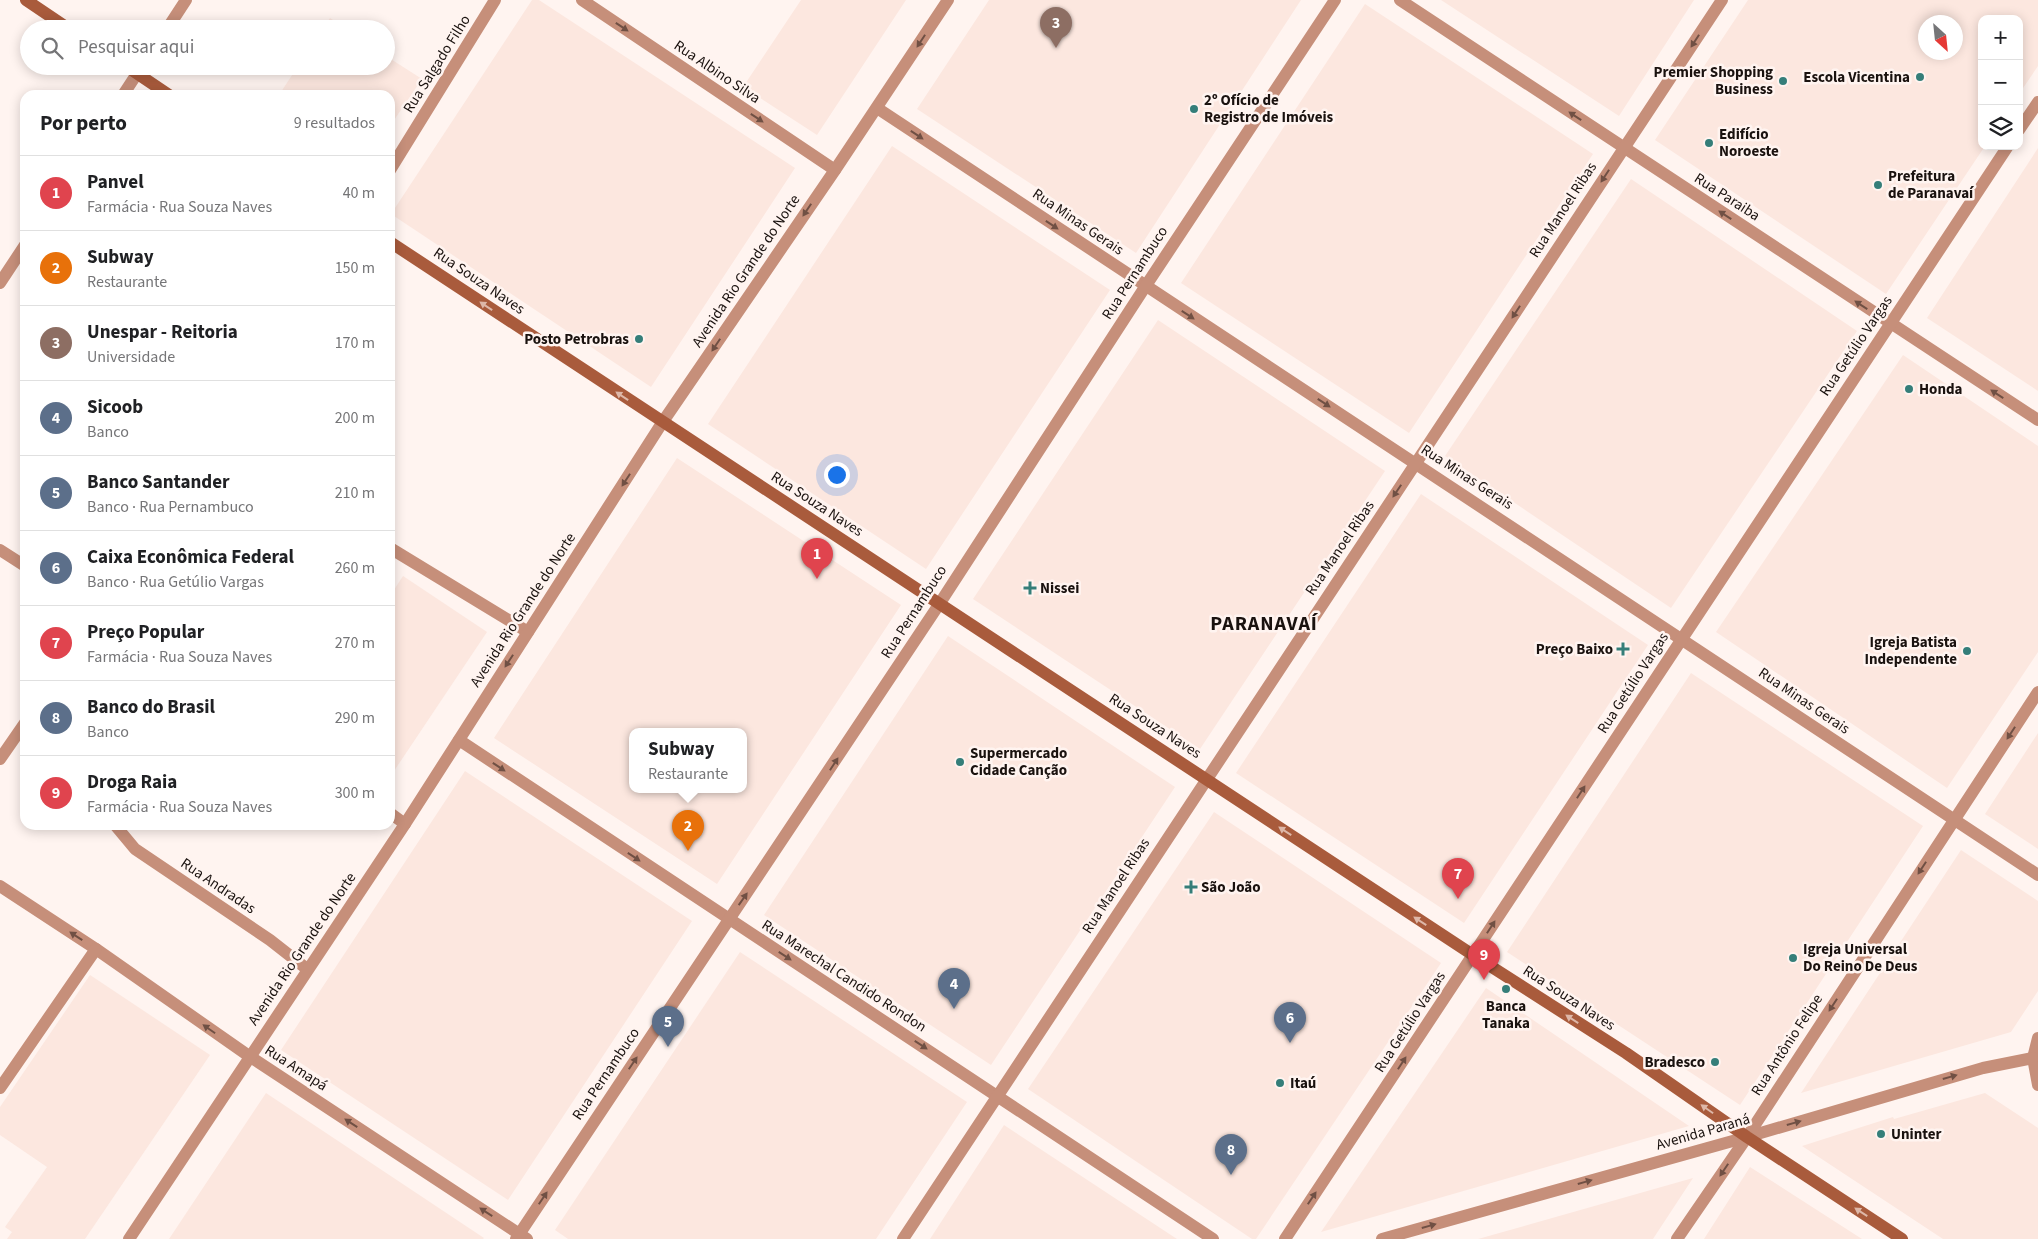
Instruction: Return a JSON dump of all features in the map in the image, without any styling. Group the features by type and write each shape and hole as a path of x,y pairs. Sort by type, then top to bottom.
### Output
{"main road":[{"path":"26,0 56,20"},
{"path":"146,75 163,90"},
{"name":"Rua Souza Naves","path":"395,245 1473,956 1626,1053 1747,1137 1902,1239"}],"street":[{"path":"173,20 186,0"},
{"name":"Rua Salgado Filho","path":"395,162 495,0"},
{"name":"Rua Albino Silva","path":"582,0 835,170"},
{"name":"Avenida Rio Grande do Norte","path":"129,1239 405,824 662,423 835,170 948,0"},
{"name":"Rua Pernambuco","path":"521,1237 728,919 788,834 1335,0"},
{"name":"Rua Paraiba","path":"1400,0 2038,420"},
{"name":"Rua Manoel Ribas","path":"903,1239 1722,0"},
{"path":"126,90 137,75"},
{"path":"2023,124 2038,102"},
{"name":"Rua Minas Gerais","path":"876,108 2038,875"},
{"name":"Rua Getúlio Vargas","path":"1285,1239 2005,150"},
{"path":"0,283 20,253"},
{"path":"0,550 20,563"},
{"path":"395,551 528,632"},
{"name":"Rua Antônio Felipe","path":"1677,1239 1747,1137 2038,692"},
{"path":"0,759 20,730"},
{"name":"Rua Marechal Candido Rondon","path":"458,740 1213,1239"},
{"path":"395,817 405,824"},
{"name":"Rua Andradas","path":"119,830 135,849 270,940 307,969"},
{"name":"Rua Amapá","path":"0,886 521,1237"},
{"path":"0,1088 96,949"},
{"path":"2038,1038 2033,1058 2038,1085"},
{"name":"Avenida Paraná","path":"1382,1239 1747,1137 1983,1068 2033,1058"}],"shaded area":[{"path":"532,0 539,0 795,168 651,387 395,217 395,208"},
{"path":"801,0 906,0 817,135 743,87"},
{"path":"989,0 1301,0 1136,253 917,109"},
{"path":"1441,0 1694,0 1619,116"},
{"path":"1748,0 2038,0 2038,66 2023,88 2023,15 1978,15 1978,150 1982,150 1886,294 1655,140"},
{"path":"1365,4 1593,154 1409,433 1181,283"},
{"path":"395,62 422,79 395,119 395,90 282,90 292,75 395,75"},
{"path":"892,146 1110,290 926,569 708,424"},
{"path":"2038,148 2038,391 1927,318"},
{"path":"1631,179 1857,331 1671,608 1445,456"},
{"path":"1158,320 1385,471 1200,749 973,599"},
{"path":"1903,355 2038,446 2038,652 1947,788 1716,632"},
{"path":"677,458 901,605 717,884 494,738"},
{"path":"1421,494 1648,645 1464,923 1236,773"},
{"path":"403,576 487,632 395,770 395,588"},
{"path":"948,636 1175,787 991,1065 764,915"},
{"path":"1691,673 1923,826 1740,1105 1507,952"},
{"path":"2038,733 2038,849 1985,814"},
{"path":"465,771 692,921 508,1200 281,1050"},
{"path":"1214,812 1441,963 1256,1239 1252,1239 1028,1089"},
{"path":"1961,850 2038,901 2038,991 2011,1032 1801,1093"},
{"path":"740,952 967,1102 876,1239 568,1239 555,1230"},
{"path":"90,975 210,1055 85,1239 7,1239 12,1232 5,1227 47,1167 0,1135 0,1107"},
{"path":"1486,988 1689,1126 1321,1232"},
{"path":"266,1093 484,1238 169,1239"},
{"path":"1985,1093 2038,1128 2038,1239 1943,1239 1802,1146 1893,1117 1894,1119"},
{"path":"1004,1125 1177,1239 930,1239"},
{"path":"1750,1167 1862,1239 1704,1239"},
{"path":"1693,1178 1653,1239 1478,1239"}],"place":[{"name":"Unespar - Reitoria","path":"1056,48"},
{"name":"Escola Vicentina","path":"1920,77"},
{"name":"Premier Shopping Business","path":"1783,81"},
{"name":"2º Ofício de Registro de Imóveis","path":"1194,109"},
{"name":"Edifício Noroeste","path":"1709,143"},
{"name":"Prefeitura de Paranavaí","path":"1878,185"},
{"name":"Posto Petrobras","path":"639,339"},
{"name":"Honda","path":"1909,389"},
{"name":"Panvel","path":"817,579"},
{"name":"Nissei","path":"1030,588"},
{"name":"Preço Baixo","path":"1623,649"},
{"name":"Igreja Batista Independente","path":"1967,651"},
{"name":"Supermercado Cidade Canção","path":"960,762"},
{"name":"Subway","path":"688,851"},
{"name":"São João","path":"1191,887"},
{"name":"Preço Popular","path":"1458,899"},
{"name":"Igreja Universal Do Reino De Deus","path":"1793,958"},
{"name":"Droga Raia","path":"1484,980"},
{"name":"Banca Tanaka","path":"1506,989"},
{"name":"Sicoob","path":"954,1009"},
{"name":"Caixa Econômica Federal","path":"1290,1043"},
{"name":"Banco Santander","path":"668,1047"},
{"name":"Bradesco","path":"1715,1062"},
{"name":"Itaú","path":"1280,1083"},
{"name":"Uninter","path":"1881,1134"},
{"name":"Banco do Brasil","path":"1231,1175"}],"district":[{"name":"PARANAVAÍ","path":"1264,624"}]}
